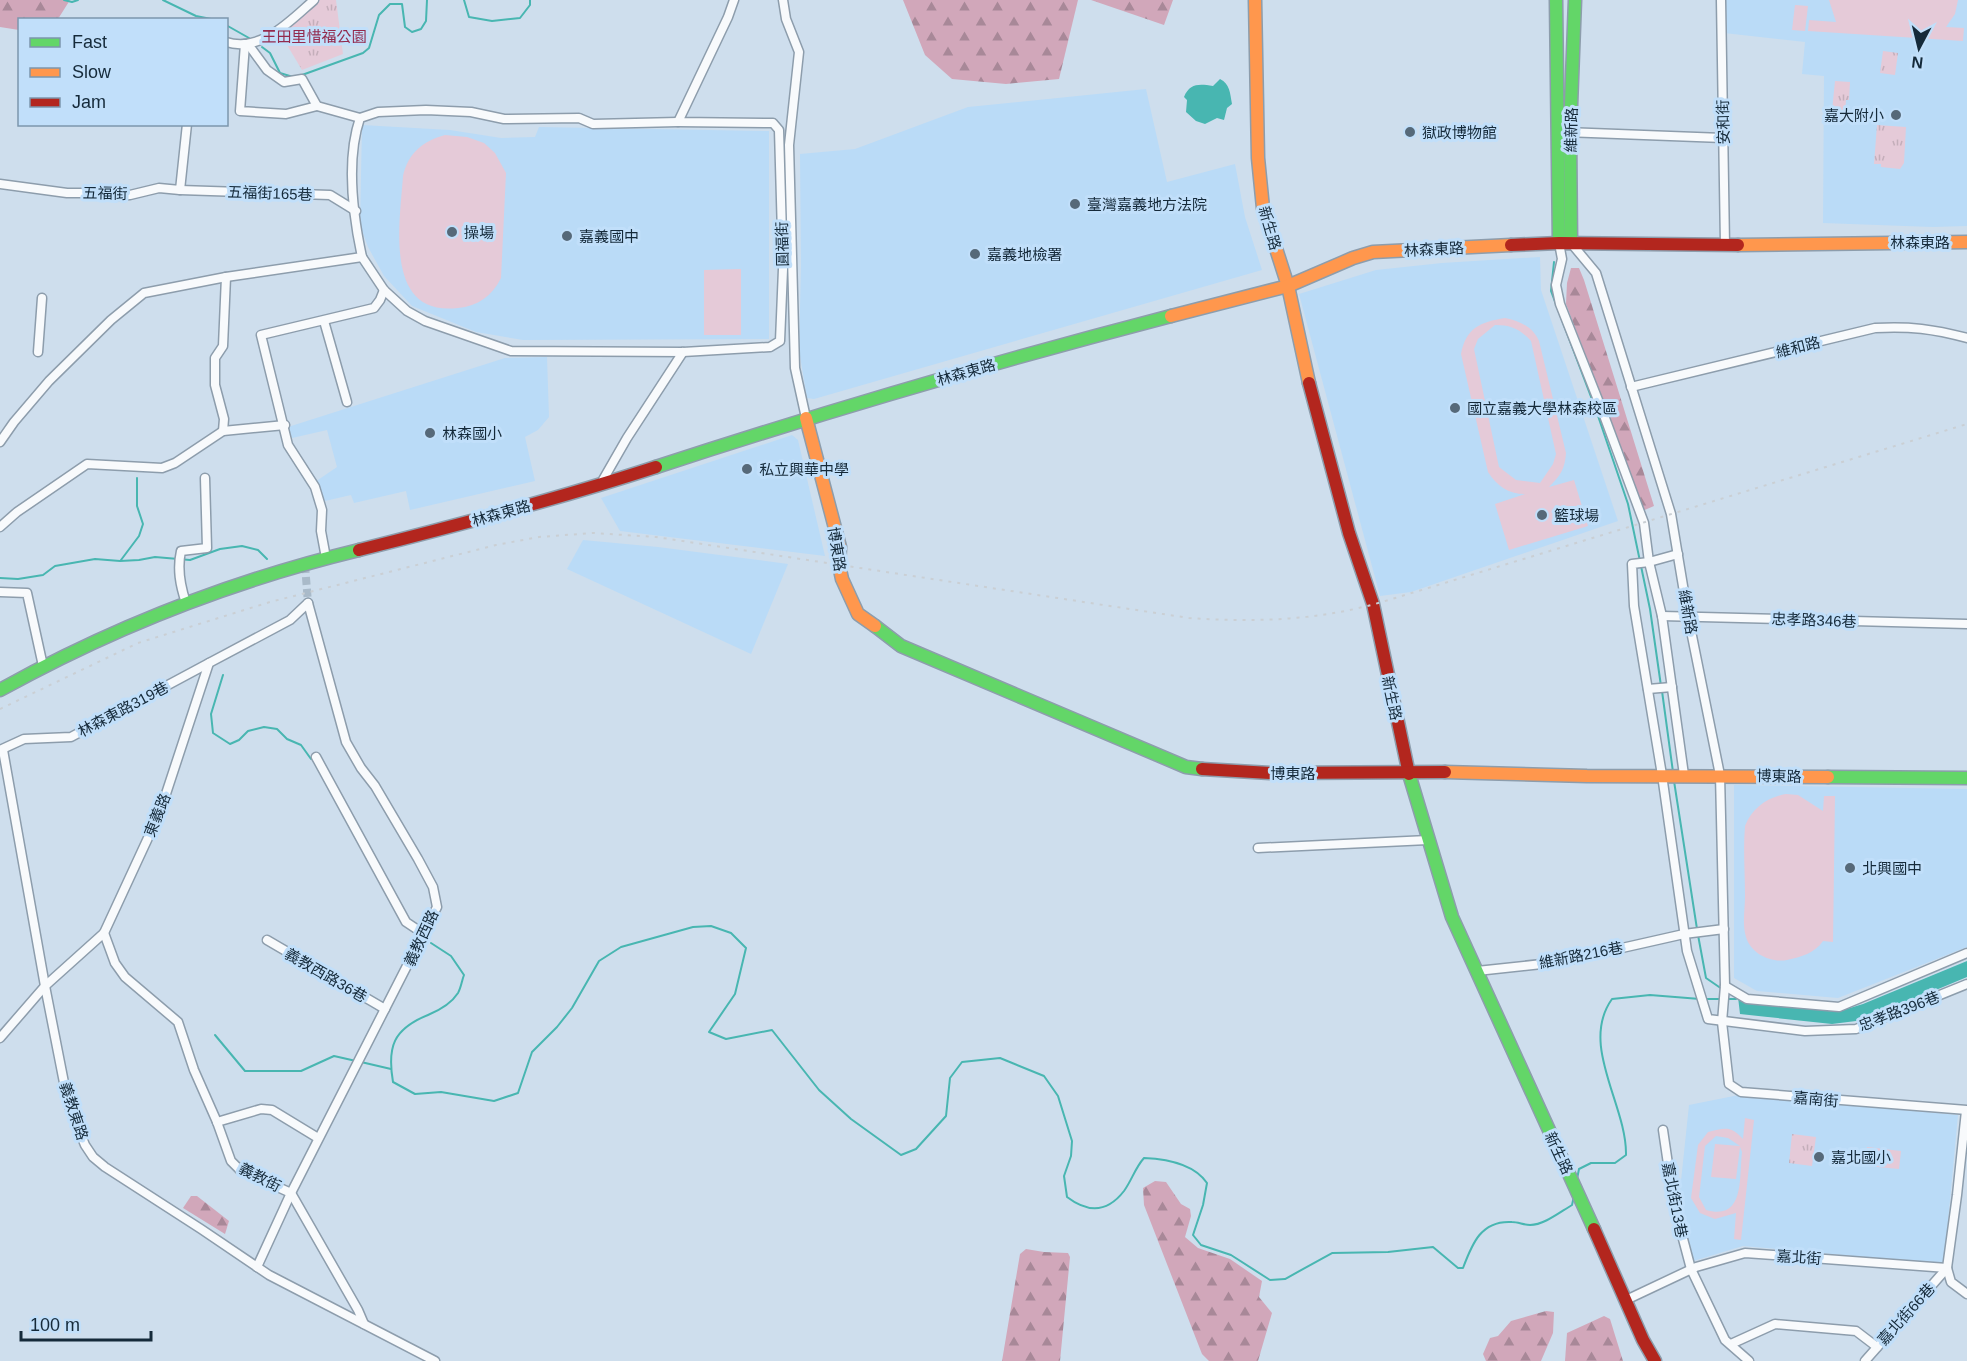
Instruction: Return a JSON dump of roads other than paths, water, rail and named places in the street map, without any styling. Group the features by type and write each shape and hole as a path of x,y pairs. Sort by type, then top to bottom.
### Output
{"street":[{"path":"228,43 235,45 253,44 278,30 314,0"},
{"path":"246,44 240,111 286,114 317,106 360,118 378,112 426,110 471,112 504,119 579,118 593,124 678,122 734,0"},
{"name":"圓福街","path":"783,0 786,19 799,52 789,155 795,368 806,418"},
{"name":"新生路","path":"1255,0 1260,186 1263,208 1288,286 1304,363 1349,533 1373,604 1408,771 1428,840 1452,917 1643,1340 1655,1361"},
{"name":"維新路","path":"1556,0 1557,132 1565,243 1596,273 1671,514 1688,616 1720,775 1725,986"},
{"name":"維新路","path":"1565,243 1575,0"},
{"name":"安和街","path":"1721,0 1725,245"},
{"path":"246,44 267,70 284,82 302,79 317,106"},
{"path":"360,118 353,145 356,211 362,257 384,290 406,311 425,321 511,351 683,352"},
{"name":"圓福街","path":"678,122 773,123 779,130 782,198 783,269 780,341 770,347 683,352"},
{"path":"180,190 187,126"},
{"path":"1557,132 1723,138"},
{"name":"五福街","path":"0,184 113,196 130,195 159,188 180,190"},
{"name":"五福街165巷","path":"180,190 330,195 356,211"},
{"name":"林森東路","path":"0,690 43,666 186,603 326,558 448,528 600,485 806,418 1035,351 1288,286 1353,258 1373,252 1565,243 1725,245 1967,242"},
{"path":"1565,243 1556,285 1560,304 1644,523 1649,562 1662,616 1684,775"},
{"path":"0,442 49,381 111,320 144,293 226,277 362,257"},
{"path":"222,431 224,419 215,385 215,358 223,345 226,277"},
{"path":"326,558 321,531 322,510 315,487 288,445 285,425 261,335 374,308 384,290"},
{"path":"38,352 42,298"},
{"path":"324,321 347,402"},
{"name":"維和路","path":"1630,387 1875,328 1907,326 1967,338"},
{"path":"600,485 627,438 683,352"},
{"name":"博東路","path":"806,418 840,547 839,565 842,579 858,614 901,646 1186,767 1227,773 1305,774 1408,771 1612,776 1967,778"},
{"path":"0,527 17,512 87,464 162,468 175,463 222,431 285,425"},
{"path":"186,603 180,585 178,562 181,551 207,548 206,478"},
{"path":"1678,554 1632,564 1635,606 1687,951 1708,1019 1722,1022"},
{"path":"0,592 27,593 43,666"},
{"name":"義教西路","path":"209,663 290,621 308,603 346,742 375,786 433,887 437,907 318,1138 256,1267"},
{"name":"忠孝路346巷","path":"1662,616 1967,624"},
{"name":"林森東路319巷","path":"2,750 24,739 71,737 209,663"},
{"name":"東義路","path":"0,1038 45,986 104,933 159,812 209,663"},
{"path":"1648,689 1672,687"},
{"name":"義教東路","path":"2,750 68,1103 85,1145 93,1157 112,1172 256,1267 364,1324"},
{"path":"316,757 406,922 424,934"},
{"path":"1258,848 1428,840"},
{"name":"維新路216巷","path":"1477,971 1560,962 1684,934 1724,929"},
{"name":"義教街","path":"104,933 116,963 125,977 178,1022 194,1070 231,1161 240,1170 291,1193 364,1324"},
{"name":"義教西路36巷","path":"267,940 385,1009"},
{"path":"1725,986 1747,999 1839,1008 1967,953"},
{"name":"忠孝路396巷","path":"1722,1022 1805,1031 1856,1029 1967,984"},
{"name":"嘉南街","path":"1725,986 1722,1022 1729,1084 1740,1092 1966,1111"},
{"path":"217,1122 261,1109 272,1110 318,1138"},
{"path":"1966,1111 1958,1196 1947,1268 1951,1282 1967,1294"},
{"name":"嘉北街13巷","path":"1662,1130 1674,1205 1691,1269 1725,1340 1749,1361"},
{"name":"嘉北街","path":"1626,1300 1691,1269 1745,1252 1947,1268"},
{"name":"嘉北街66巷","path":"1865,1361 1947,1268"},
{"path":"364,1324 435,1361"},
{"path":"1731,1344 1775,1324 1856,1331 1877,1347"}],"waterway":[{"path":"64,0 72,2 78,0"},
{"path":"163,0 196,16 206,18"},
{"path":"302,75 363,53 369,48 379,15 390,4 402,4 405,27 412,32 421,29 426,21 427,0"},
{"path":"464,0 469,17 492,21 520,18 530,5 530,0"},
{"path":"228,26 249,38"},
{"path":"262,47 270,53 280,73 293,77"},
{"path":"1554,262 1551,291 1596,410 1628,504 1650,609 1661,686"},
{"path":"121,560 139,536 143,524 137,506 137,478"},
{"path":"0,578 18,579 43,575 55,566 95,559 120,561 155,557 190,560 220,549 242,546 258,550 267,559"},
{"path":"223,675 211,714 213,733 230,744 239,740 248,731 264,727 277,729 287,739 301,745 311,759"},
{"path":"1662,691 1673,772"},
{"path":"1674,781 1697,929"},
{"path":"431,943 451,956 464,975 459,991 452,1000 441,1009 407,1026 395,1041 391,1059 393,1082 415,1094 441,1092 494,1101 518,1093 532,1052 572,1008 599,961 621,947 693,927 711,926 731,933 746,948 735,994 709,1032 726,1039 772,1030 819,1090 851,1119 901,1155 916,1149 946,1116 950,1078 962,1062 1000,1058 1044,1076 1058,1096 1072,1141 1071,1156 1064,1176 1067,1197 1082,1206 1104,1207 1124,1191 1144,1158 1171,1161 1187,1167 1195,1171 1207,1183 1203,1205 1193,1235 1201,1245 1231,1255 1270,1280 1285,1279 1332,1253 1388,1252 1433,1247 1458,1268 1463,1268 1474,1242 1485,1229 1501,1222 1530,1225 1541,1223 1572,1205 1574,1196"},
{"path":"1698,935 1706,978 1722,989"},
{"path":"1577,1179 1579,1169 1591,1163 1615,1163 1626,1155 1620,1116 1607,1076 1600,1036 1603,1017 1612,999 1650,995 1700,999"},
{"path":"1706,999 1721,999"},
{"path":"1727,999 1736,999"},
{"path":"215,1035 245,1071 301,1071 334,1056 356,1061"},
{"path":"361,1062 391,1069"}],"tunnel":[{"path":"305,565 308,603"}],"railway":[{"path":"0,709 138,643 270,602 496,545 539,537 593,533 656,537 1189,618 1255,620 1298,618 1342,612 1386,601 1967,424"}],"place":[{"name":"嘉大附小","path":"1896,115"},
{"name":"獄政博物館","path":"1410,132"},
{"name":"臺灣嘉義地方法院","path":"1075,204"},
{"name":"操場","path":"452,232"},
{"name":"嘉義國中","path":"567,236"},
{"name":"嘉義地檢署","path":"975,254"},
{"name":"國立嘉義大學林森校區","path":"1455,408"},
{"name":"林森國小","path":"430,433"},
{"name":"私立興華中學","path":"747,469"},
{"name":"籃球場","path":"1542,515"},
{"name":"北興國中","path":"1850,868"},
{"name":"嘉北國小","path":"1819,1157"}],"park label":[{"name":"王田里惜福公園","path":"314,36"}]}
